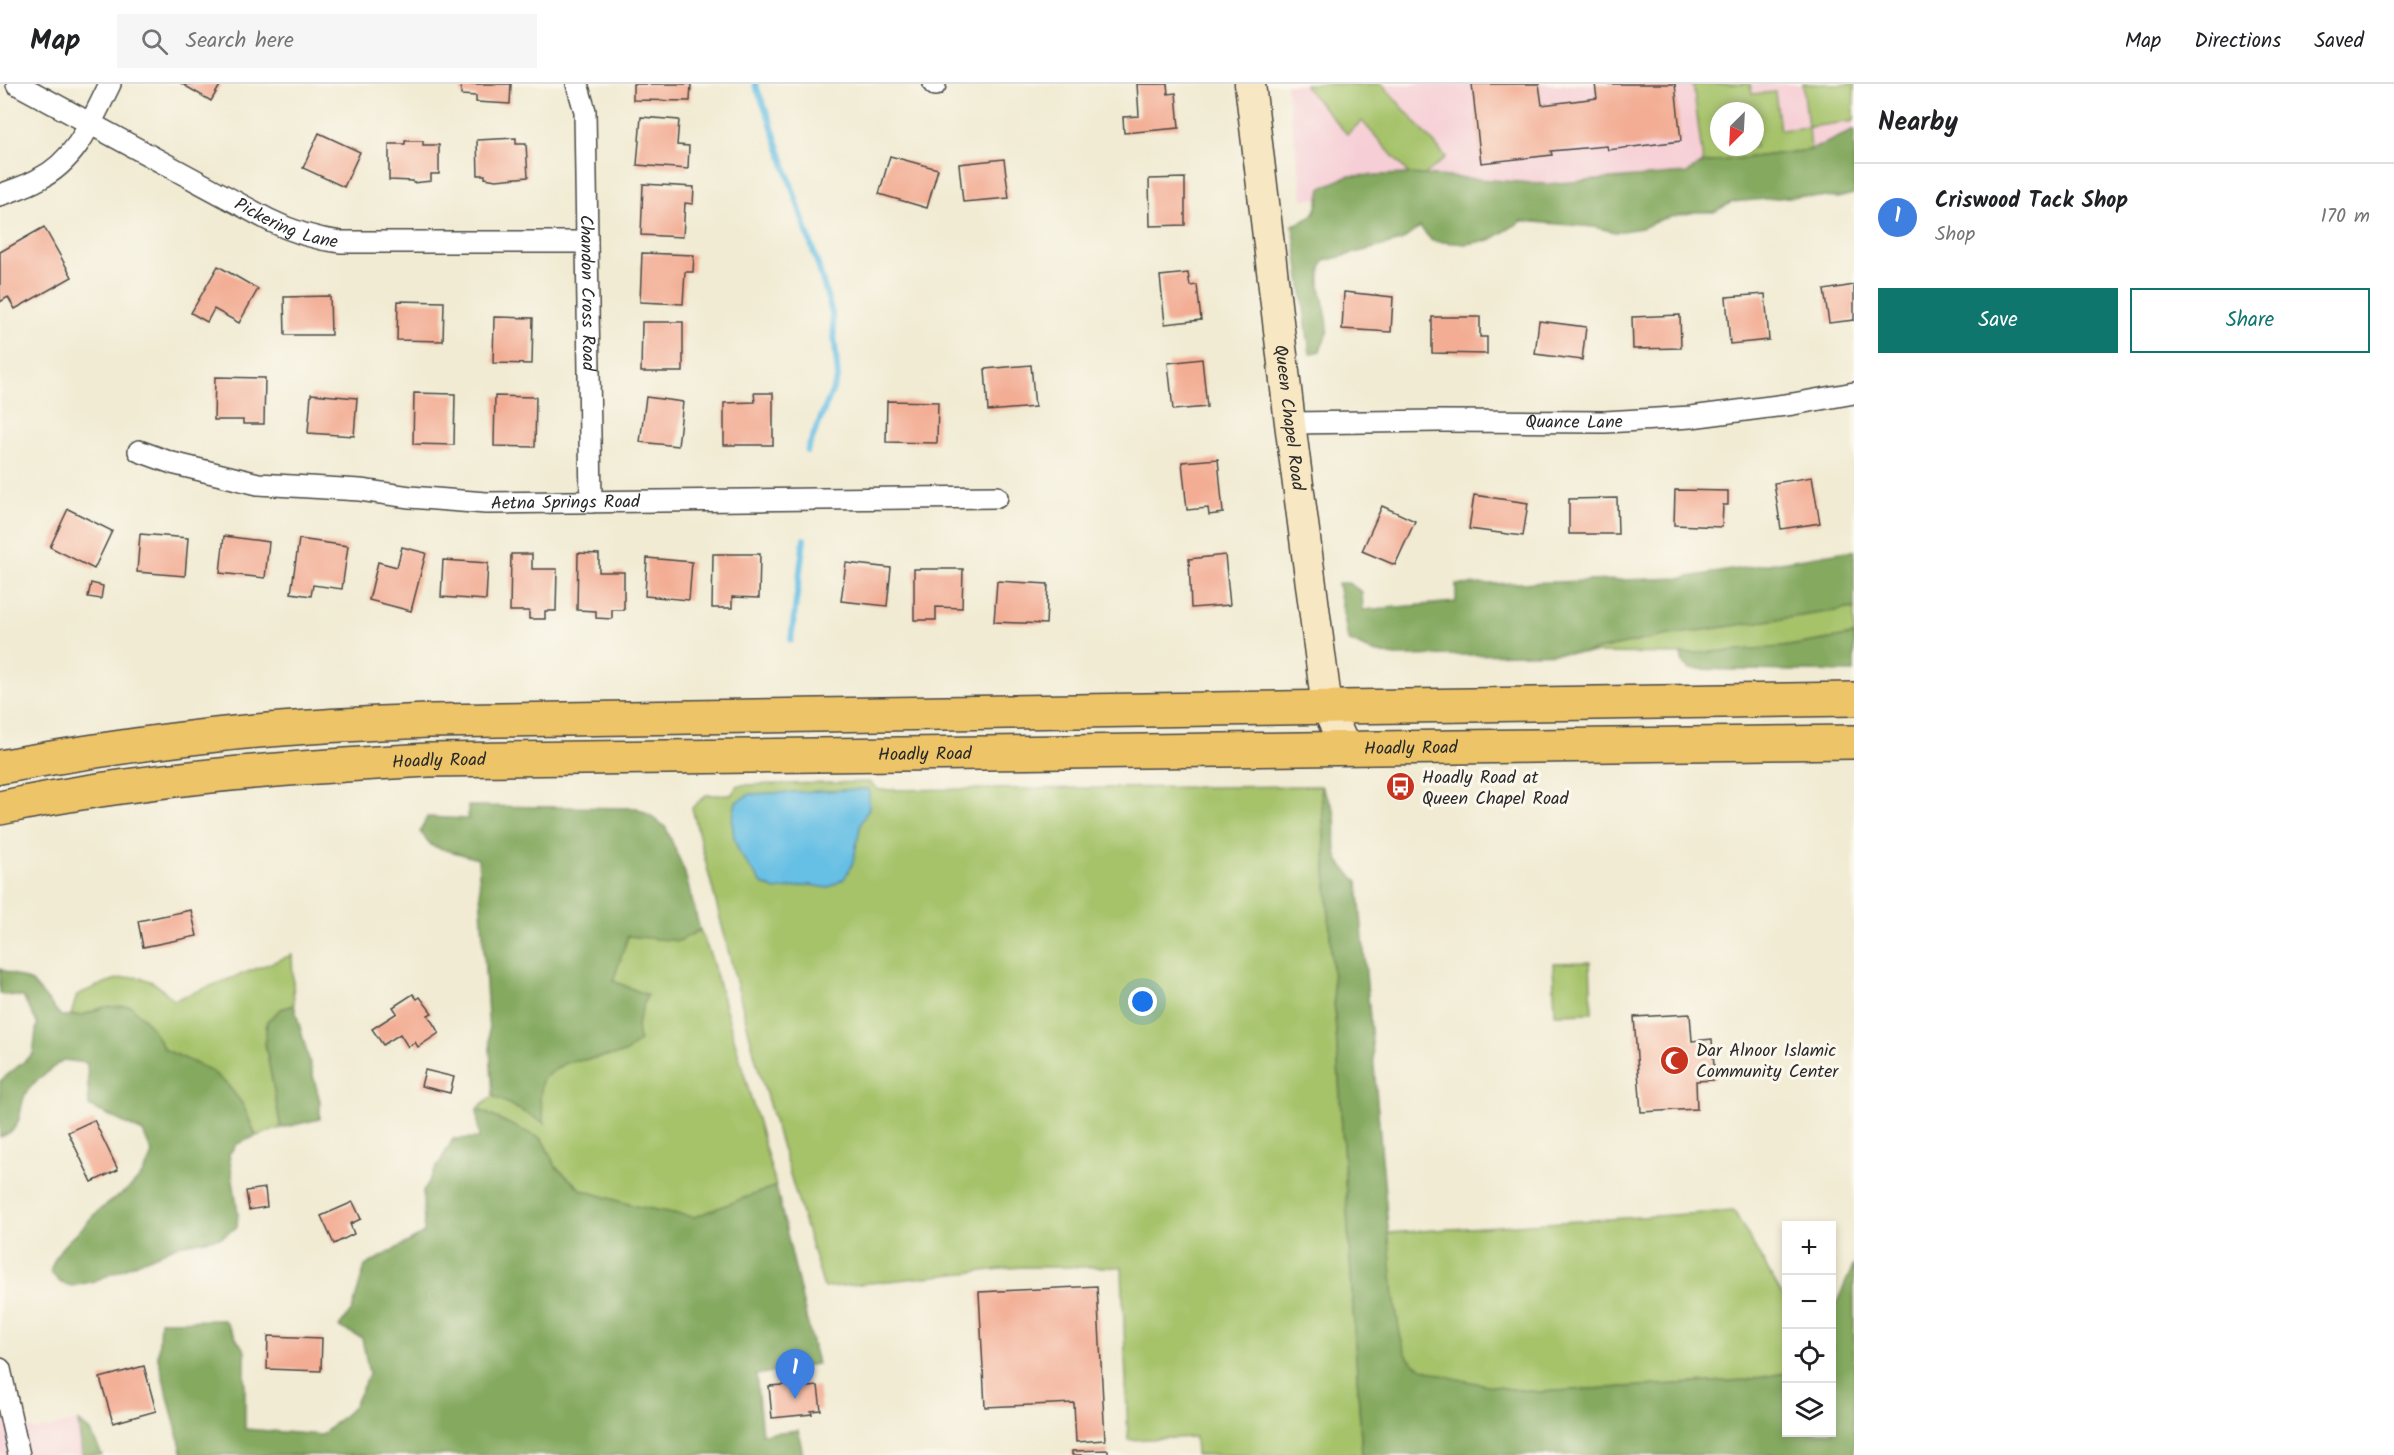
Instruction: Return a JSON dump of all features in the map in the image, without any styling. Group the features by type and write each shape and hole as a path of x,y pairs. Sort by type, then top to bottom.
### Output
{"main road":[{"path":"0,767 93,750 217,735 335,725 585,718 1854,699"},
{"name":"Hoadly Road","path":"0,808 52,797 152,782 277,768 428,760 1854,742"}],"street":[{"name":"Pickering Lane","path":"17,84 269,220 318,239 341,242 587,242"},
{"path":"0,195 39,179 59,166 75,149 110,84"},
{"name":"Chandon Cross Road","path":"577,84 585,111 591,502"},
{"name":"Queen Chapel Road","path":"1250,84 1290,423 1327,708 1346,748"},
{"name":"Quance Lane","path":"1290,423 1605,422 1691,417 1793,404 1854,393"},
{"name":"Aetna Springs Road","path":"139,451 172,463 258,484 360,490 410,497 486,503 998,497"},
{"path":"0,1369 19,1455"}],"shaded area":[{"path":"1286,84 1854,84 1854,161 1728,182 1303,199"},
{"path":"0,1420 37,1430 78,1421 82,1455 0,1455"}],"green space":[{"path":"1305,84 1382,84 1446,157 1424,176 1409,174 1362,121 1347,134 1305,87"},
{"path":"1693,84 1750,84 1752,94 1775,92 1780,130 1808,127 1803,84 1854,84 1854,121 1809,127 1811,150 1764,156 1764,102 1710,102 1710,156 1761,156 1703,163"},
{"path":"1854,130 1854,194 1838,198 1800,196 1732,202 1714,212 1695,212 1662,219 1642,228 1615,232 1594,227 1522,221 1490,240 1466,244 1432,241 1420,227 1401,241 1324,261 1320,286 1328,331 1320,351 1310,354 1293,225 1311,216 1317,208 1321,188 1348,176 1409,174 1546,184 1687,173 1703,163 1811,150"},
{"path":"1854,550 1854,608 1663,636 1583,653 1395,656 1373,652 1348,640 1338,583 1348,583 1362,592 1363,610 1456,602 1456,585 1683,578"},
{"path":"1854,608 1854,635 1783,647 1699,654 1583,653 1663,636"},
{"path":"1854,635 1854,672 1690,669 1683,664 1681,654 1783,647"},
{"path":"869,782 879,790 1321,786 1362,1455 1196,1455 1195,1437 1128,1440 1122,1267 1020,1267 824,1288 757,1064 692,808 706,795 731,795 738,785"},
{"path":"1321,786 1334,812 1335,845 1338,858 1358,881 1394,1297 1401,1339 1410,1360 1452,1378 1540,1392 1746,1380 1782,1374 1782,1437 1836,1437 1836,1304 1854,1264 1854,1455 1362,1455"},
{"path":"468,806 637,808 666,828 684,870 700,930 679,941 628,936 613,981 647,995 637,1025 639,1041 625,1053 565,1063 542,1079 540,1100 545,1123 493,1096 478,859 432,846 420,832 427,817 468,819"},
{"path":"700,930 711,957 776,1186 694,1217 635,1206 582,1190 556,1167 542,1139 477,1109 493,1096 515,1106 540,1100 542,1079 565,1063 625,1053 647,995 613,981 628,936 679,940"},
{"path":"292,955 294,1005 281,1009 267,1021 265,1043 281,1128 256,1136 243,1105 183,1059 164,1049 150,1025 104,1007 83,1015 71,1015 77,995 114,980 143,978 158,986 174,1000"},
{"path":"1590,962 1592,1013 1555,1014 1553,963"},
{"path":"0,969 32,982 61,1016 83,1015 104,1007 131,1006 150,1025 164,1049 210,1070 227,1084 243,1105 256,1136 237,1144 229,1154 238,1213 237,1227 221,1237 179,1245 95,1281 72,1286 61,1283 50,1272 63,1246 97,1212 138,1180 152,1153 143,1132 89,1106 87,1063 63,1060 31,1086 25,1095 17,1125 8,1134 0,1137 0,1081 33,1054 37,1023 23,997 0,994"},
{"path":"294,1005 320,1101 320,1119 281,1128 265,1043 267,1021 281,1009"},
{"path":"477,1109 542,1139 556,1167 582,1190 635,1206 694,1217 776,1186 817,1364 756,1375 762,1434 798,1430 803,1455 183,1455 158,1358 160,1321 224,1320 245,1351 245,1429 322,1435 353,1407 369,1374 362,1338 339,1327 352,1310 365,1266 424,1233 423,1192 453,1139 479,1138"},
{"path":"1734,1211 1782,1295 1782,1374 1746,1380 1540,1392 1472,1382 1435,1373 1410,1360 1405,1351 1394,1300 1388,1233"},
{"path":"78,1421 90,1431 102,1455 82,1455"}],"water":[{"path":"869,789 869,808 861,823 853,863 844,879 828,888 810,885 776,890 762,884 740,854 734,838 732,821 736,802 750,794"}],"building":[{"path":"182,84 221,84 211,101"},
{"path":"461,84 511,84 510,104 476,102 476,96 461,95"},
{"path":"633,84 691,84 690,101 633,100"},
{"path":"1137,84 1167,84 1168,94 1176,93 1179,128 1124,133 1123,117 1139,116"},
{"path":"1472,84 1539,84 1542,105 1597,98 1595,84 1675,84 1681,141 1608,150 1607,146 1551,151 1552,155 1481,163"},
{"path":"641,117 679,120 677,145 689,146 688,169 637,165"},
{"path":"319,133 360,152 344,187 303,168"},
{"path":"516,138 516,144 526,144 528,177 496,180 485,178 485,175 478,175 477,140"},
{"path":"405,141 423,141 423,145 439,145 439,174 431,174 431,181 413,183 413,181 389,180 389,144 405,144"},
{"path":"890,156 938,169 927,208 879,194"},
{"path":"1004,159 1009,198 963,202 959,164"},
{"path":"1185,178 1185,225 1150,226 1149,179"},
{"path":"643,184 694,187 693,204 685,203 683,237 641,235"},
{"path":"44,227 72,277 15,309 8,297 0,302 0,252"},
{"path":"642,253 694,255 693,272 685,272 683,304 640,302"},
{"path":"218,266 258,289 239,323 214,309 207,322 191,313"},
{"path":"1188,273 1190,286 1197,285 1201,320 1165,324 1160,276"},
{"path":"1854,285 1854,320 1829,323 1824,290"},
{"path":"1344,292 1393,297 1391,332 1342,329"},
{"path":"1765,294 1769,340 1730,344 1726,297"},
{"path":"330,296 331,335 285,335 284,297"},
{"path":"398,301 444,302 443,341 397,340"},
{"path":"1680,315 1681,348 1633,349 1632,317"},
{"path":"494,317 533,318 532,364 493,363"},
{"path":"1432,317 1480,317 1480,337 1487,337 1487,354 1432,353"},
{"path":"1539,321 1586,327 1582,360 1535,354"},
{"path":"642,322 683,322 683,372 641,372"},
{"path":"1202,359 1207,407 1173,410 1168,363"},
{"path":"1031,365 1035,407 988,411 985,369"},
{"path":"215,377 265,378 264,424 243,424 243,420 214,420"},
{"path":"414,393 455,394 454,445 413,444"},
{"path":"754,393 773,393 773,445 724,445 724,403 755,402"},
{"path":"311,394 357,398 354,436 308,433"},
{"path":"495,396 536,397 535,447 494,446"},
{"path":"646,397 683,402 678,446 640,442"},
{"path":"887,401 938,402 937,443 886,442"},
{"path":"1218,459 1223,513 1209,515 1208,508 1187,510 1182,462"},
{"path":"1812,477 1820,523 1781,529 1774,483"},
{"path":"1675,490 1728,491 1728,505 1723,505 1722,527 1674,525"},
{"path":"1474,495 1528,503 1523,536 1469,529"},
{"path":"1617,498 1618,534 1569,534 1569,499"},
{"path":"1382,506 1415,521 1395,565 1362,551"},
{"path":"68,509 112,531 94,569 50,547"},
{"path":"140,534 188,538 185,576 137,572"},
{"path":"224,536 269,542 265,578 220,573"},
{"path":"299,539 348,546 342,589 313,585 311,596 291,593"},
{"path":"402,547 426,553 411,611 369,600 378,562 397,567"},
{"path":"578,553 599,554 599,572 624,572 624,610 612,610 612,619 596,618 596,611 577,610"},
{"path":"511,554 532,554 532,569 557,569 556,611 545,611 545,619 529,619 529,611 510,611"},
{"path":"713,554 760,554 759,598 732,597 732,608 712,608"},
{"path":"1225,555 1230,605 1191,608 1189,559"},
{"path":"647,558 692,562 689,600 645,596"},
{"path":"443,560 488,563 486,600 441,597"},
{"path":"846,563 891,568 887,606 841,601"},
{"path":"914,569 963,569 962,608 936,607 936,620 914,620"},
{"path":"997,581 1048,584 1046,624 994,622"},
{"path":"91,583 103,586 101,599 88,597"},
{"path":"191,910 197,936 143,947 138,921"},
{"path":"413,994 417,999 420,997 432,1013 428,1015 439,1033 418,1047 415,1042 408,1047 400,1034 383,1045 372,1029 397,1013 393,1007"},
{"name":"Dar Alnoor Islamic Community Center","path":"1690,1014 1692,1041 1712,1039 1715,1080 1696,1081 1697,1109 1641,1112 1634,1017"},
{"path":"425,1070 454,1077 450,1093 421,1086"},
{"path":"94,1120 118,1170 92,1182 68,1132"},
{"path":"265,1188 267,1207 249,1210 246,1191"},
{"path":"353,1202 361,1219 350,1224 354,1234 334,1244 321,1216"},
{"path":"1097,1286 1105,1440 1076,1442 1074,1403 985,1407 979,1292"},
{"path":"268,1336 322,1338 321,1371 267,1369"},
{"path":"144,1366 156,1411 113,1423 100,1378"},
{"path":"809,1383 809,1387 818,1386 821,1410 811,1411 812,1414 772,1418 769,1386"},
{"path":"1108,1450 1108,1455 1072,1455 1072,1451"}],"waterway":[{"path":"755,84 769,118 832,313 838,377 807,451"},
{"path":"791,640 804,539"}],"place":[{"name":"Hoadly Road at Queen Chapel Road","path":"1401,787"},
{"name":"Dar Alnoor Islamic Community Center","path":"1675,1060"},
{"name":"Criswood Tack Shop","path":"795,1399"}]}
